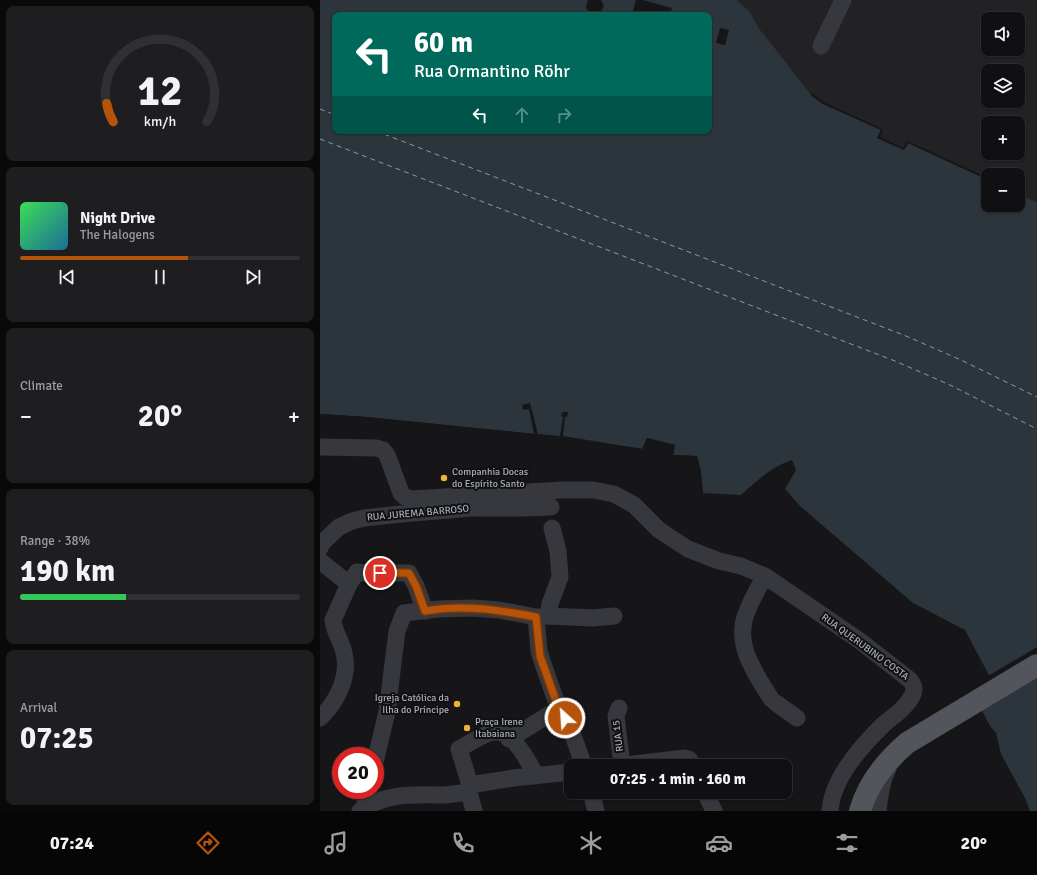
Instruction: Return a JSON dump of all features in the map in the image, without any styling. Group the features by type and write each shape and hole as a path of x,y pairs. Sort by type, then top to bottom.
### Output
{"main road":[{"path":"860,811 864,795 875,777 907,743 1037,665"}],"street":[{"path":"821,46 843,0"},
{"path":"320,446 376,448 383,450 387,455 401,493 405,497 411,499 561,490 593,490 614,494 634,505 659,530 688,549 719,561 741,566 765,576 745,616 742,633 745,653 773,701 797,718"},
{"name":"RUA JUREMA BARROSO","path":"320,548 340,527 352,521 401,514 480,508 551,507"},
{"path":"552,528 558,551 560,577 550,604 542,616 540,656 560,708 570,727 581,759"},
{"path":"320,561 349,584"},
{"path":"320,718 329,710 344,682 345,660 343,649 333,620 349,584 357,572 409,573 416,586 425,611"},
{"name":"RUA QUERUBINO COSTA","path":"765,576 860,641 910,680 914,685 911,698 899,712 875,733 855,756 838,782 830,803 830,811"},
{"path":"379,747 387,712 397,631 404,613 449,608 485,608 542,616 593,618 614,616"},
{"path":"515,744 560,708"},
{"name":"RUA 15","path":"619,708 616,716 619,759"},
{"path":"474,811 459,749 491,732 503,733 525,755 536,776"},
{"path":"878,811 884,776 895,754"},
{"path":"676,759 689,759"},
{"path":"362,810 379,800 400,795 445,795 513,778 564,773"},
{"path":"362,810 365,799"},
{"path":"593,799 596,811"},
{"path":"708,799 714,811"}],"shaded area":[{"path":"320,0 737,0 750,12 758,27 812,96 823,104 881,130 877,138 904,150 908,143 981,177 981,212 1025,212 1025,197 1037,202 1037,811 1030,811 1025,798 1001,754 996,733 990,726 978,703 992,681 965,630 913,603 800,506 785,489 796,470 792,460 771,470 741,495 703,493 701,471 697,456 673,455 675,445 647,438 643,449 538,434 367,417 320,414"},
{"path":"737,0 1037,0 1037,202 1025,197 1025,168 981,168 981,177 908,143 904,150 877,138 823,104 807,91 758,27 750,12"}],"pier":[{"path":"588,0 601,0 604,6 601,12 588,12 586,7"},
{"path":"636,0 643,0 672,8 671,12 633,12"},
{"path":"720,28 729,30 725,45 716,43"},
{"path":"812,93 824,102 882,129 883,131 880,137 903,148 908,141 981,175 981,177 908,143 904,150 877,138 881,130 823,104 811,95"},
{"path":"530,403 538,434 560,436 563,417 561,416 562,413 568,412 567,417 565,417 563,436 642,449 647,438 675,445 673,455 697,456 703,493 701,493 695,458 672,457 673,447 648,440 643,451 538,436 366,419 320,416 320,414 367,417 534,434 529,409 523,410 522,405"},
{"path":"1037,647 1037,676 990,681 988,676"}],"ferry route":[{"path":"320,109 332,114"},
{"path":"384,134 906,336 961,360 1037,397"},
{"path":"320,139 895,361 950,385 1037,429"}],"place":[{"name":"Companhia Docas do Espírito Santo","path":"444,478"},
{"name":"Igreja Católica da Ilha do Príncipe","path":"457,704"},
{"name":"Praça Irene Itabaiana","path":"467,728"}],"route":[{"path":"380,573 409,573 416,586 425,611 449,608 485,608 536,617 540,656 556,701 565,718"}]}
